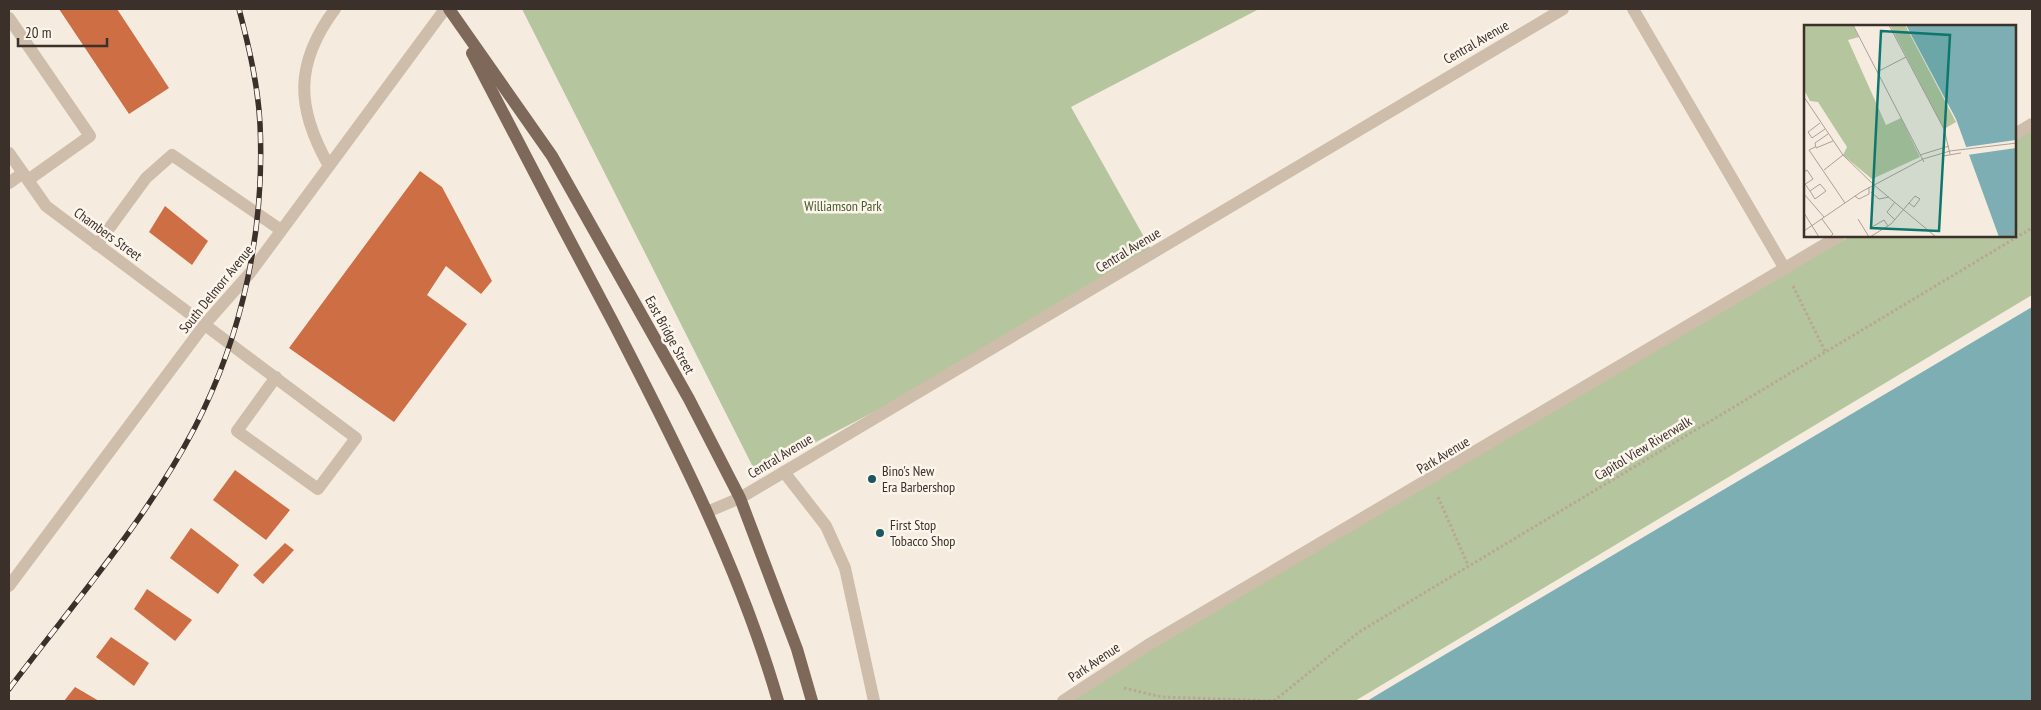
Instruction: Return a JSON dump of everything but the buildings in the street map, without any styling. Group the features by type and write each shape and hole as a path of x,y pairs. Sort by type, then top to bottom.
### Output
{"main road":[{"name":"East Bridge Street","path":"449,9 552,156 689,399 740,498 797,649 812,701"},
{"name":"East Bridge Street","path":"449,9 667,427 707,512 751,619 778,701"}],"street":[{"path":"328,166 313,139 305,100 304,70 315,38 335,9"},
{"name":"South Delmorr Avenue","path":"9,586 205,324 250,273 445,9"},
{"name":"Central Avenue","path":"707,512 740,498 1563,9"},
{"path":"1633,9 1785,269"},
{"path":"9,18 90,136 25,177 9,183"},
{"path":"2016,133 2032,124"},
{"name":"Chambers Street","path":"9,153 46,206 205,324 356,438 318,489 238,431 276,378"},
{"path":"97,245 146,178 172,155 281,230"},
{"name":"Park Avenue","path":"1063,701 1148,645 1430,480 1836,238"},
{"path":"784,472 826,526 845,568 874,701"}],"path":[{"name":"Capitol View Riverwalk","path":"2016,238 2032,228"},
{"name":"Capitol View Riverwalk","path":"1274,701 1359,632 2016,238"},
{"path":"1785,269 1826,353"},
{"path":"1430,480 1468,565"},
{"path":"1094,680 1162,697 1274,701"}],"green space":[{"name":"Williamson Park","path":"522,9 1259,9 1071,107 1153,253 947,374 756,473"},
{"path":"2032,128 2032,295 1355,701 1064,700 1847,238 2016,238 2016,138"}],"water":[{"path":"2032,307 2032,701 1367,701 1397,683"}],"railway":[{"path":"9,689 107,562 154,496 176,462 195,427 212,392 226,355 238,318 247,280 259,203 261,163 260,124 255,80 239,9"}],"place":[{"name":"Bino's New Era Barbershop","path":"872,479"},
{"name":"First Stop Tobacco Shop","path":"880,533"}]}
